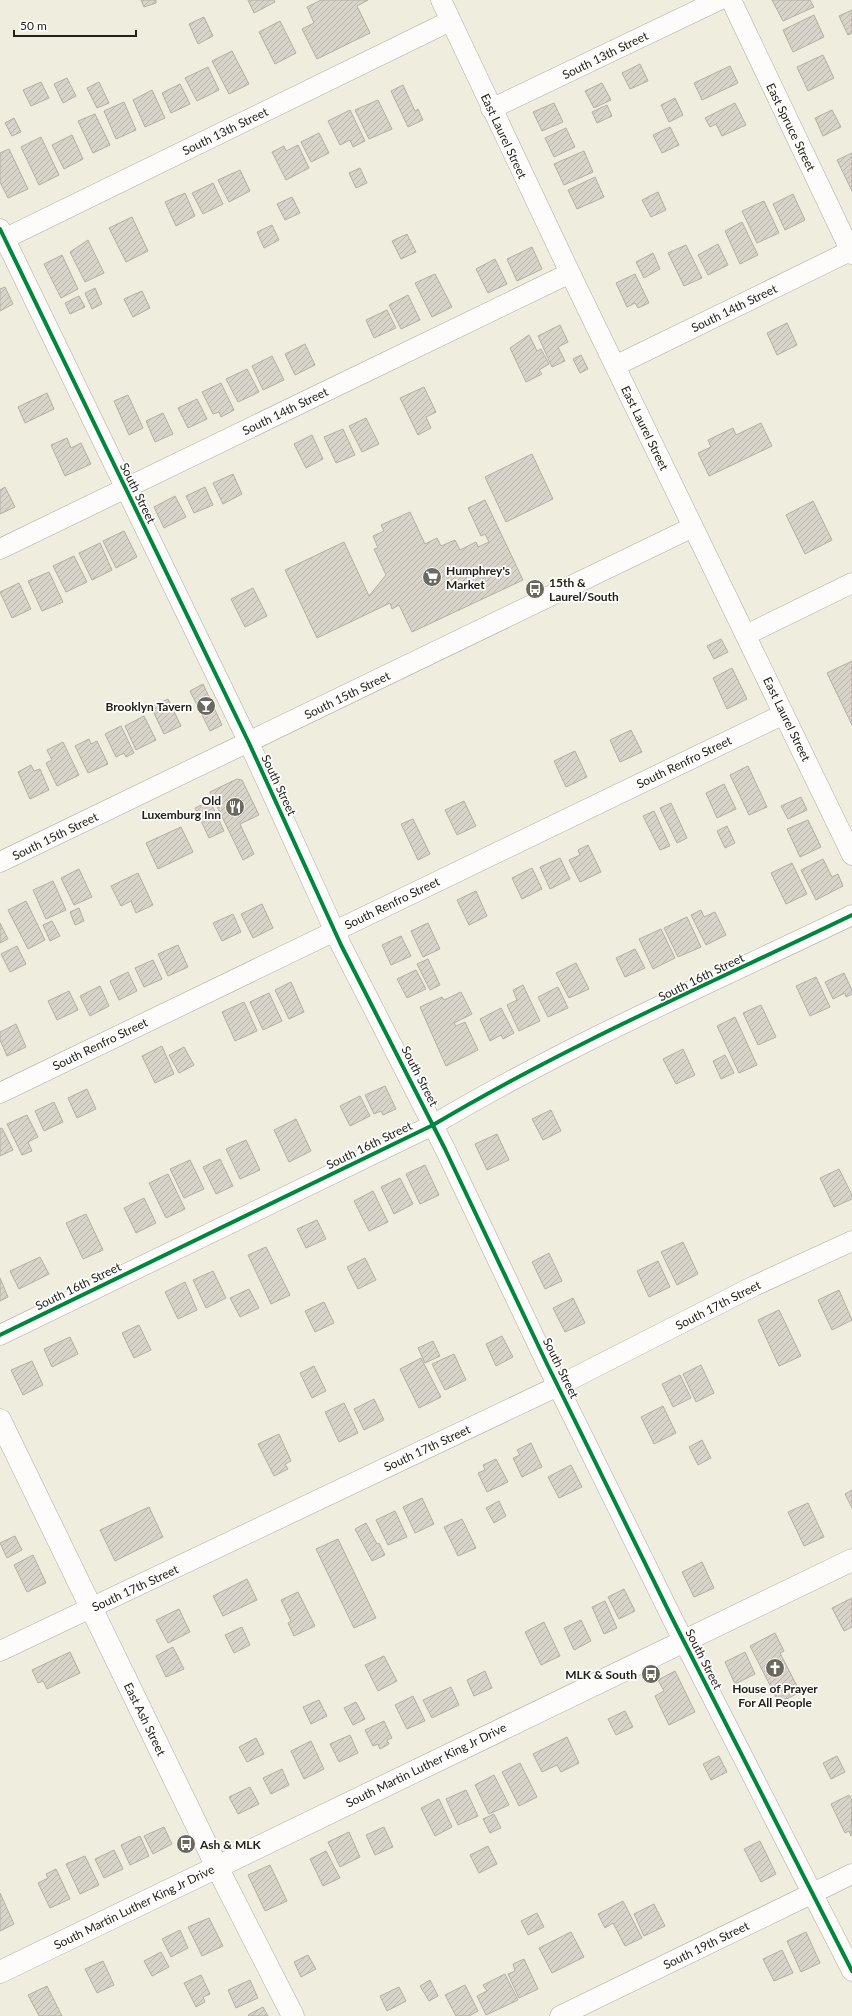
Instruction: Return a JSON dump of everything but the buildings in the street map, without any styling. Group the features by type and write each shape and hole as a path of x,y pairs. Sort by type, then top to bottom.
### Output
{"street":[{"name":"East Laurel Street","path":"440,0 570,273 852,855"},
{"name":"South 13th Street","path":"491,109 719,0"},
{"name":"East Spruce Street","path":"731,0 852,251"},
{"name":"South 13th Street","path":"2,237 450,21"},
{"name":"South Street","path":"2,237 249,743 335,931 433,1125 558,1386 684,1641 852,1971"},
{"name":"South 14th Street","path":"615,366 852,251"},
{"name":"South 14th Street","path":"0,549 570,273"},
{"name":"South 15th Street","path":"0,862 249,743 693,527"},
{"path":"746,635 852,583"},
{"name":"South Renfro Street","path":"0,1092 784,714"},
{"name":"South 16th Street","path":"0,1335 433,1125 482,1096 538,1066 852,915"},
{"name":"South 17th Street","path":"0,1651 558,1386 754,1286 852,1241"},
{"name":"East Ash Street","path":"0,1420 217,1867 293,2016"},
{"name":"South Martin Luther King Jr Drive","path":"0,1972 852,1560"},
{"name":"South 19th Street","path":"560,2016 852,1874"}],"cycle path":[{"path":"0,229 249,743 341,945 445,1149 547,1364 673,1620 852,1971"},
{"path":"0,1335 433,1125 587,1041 852,915"}],"place":[{"name":"Humphrey's Market","path":"432,577"},
{"name":"15th & Laurel/South","path":"535,589"},
{"name":"Brooklyn Tavern","path":"206,706"},
{"name":"Old Luxemburg Inn","path":"235,807"},
{"name":"House of Prayer For All People","path":"775,1668"},
{"name":"MLK & South","path":"651,1674"},
{"name":"Ash & MLK","path":"186,1844"}]}
